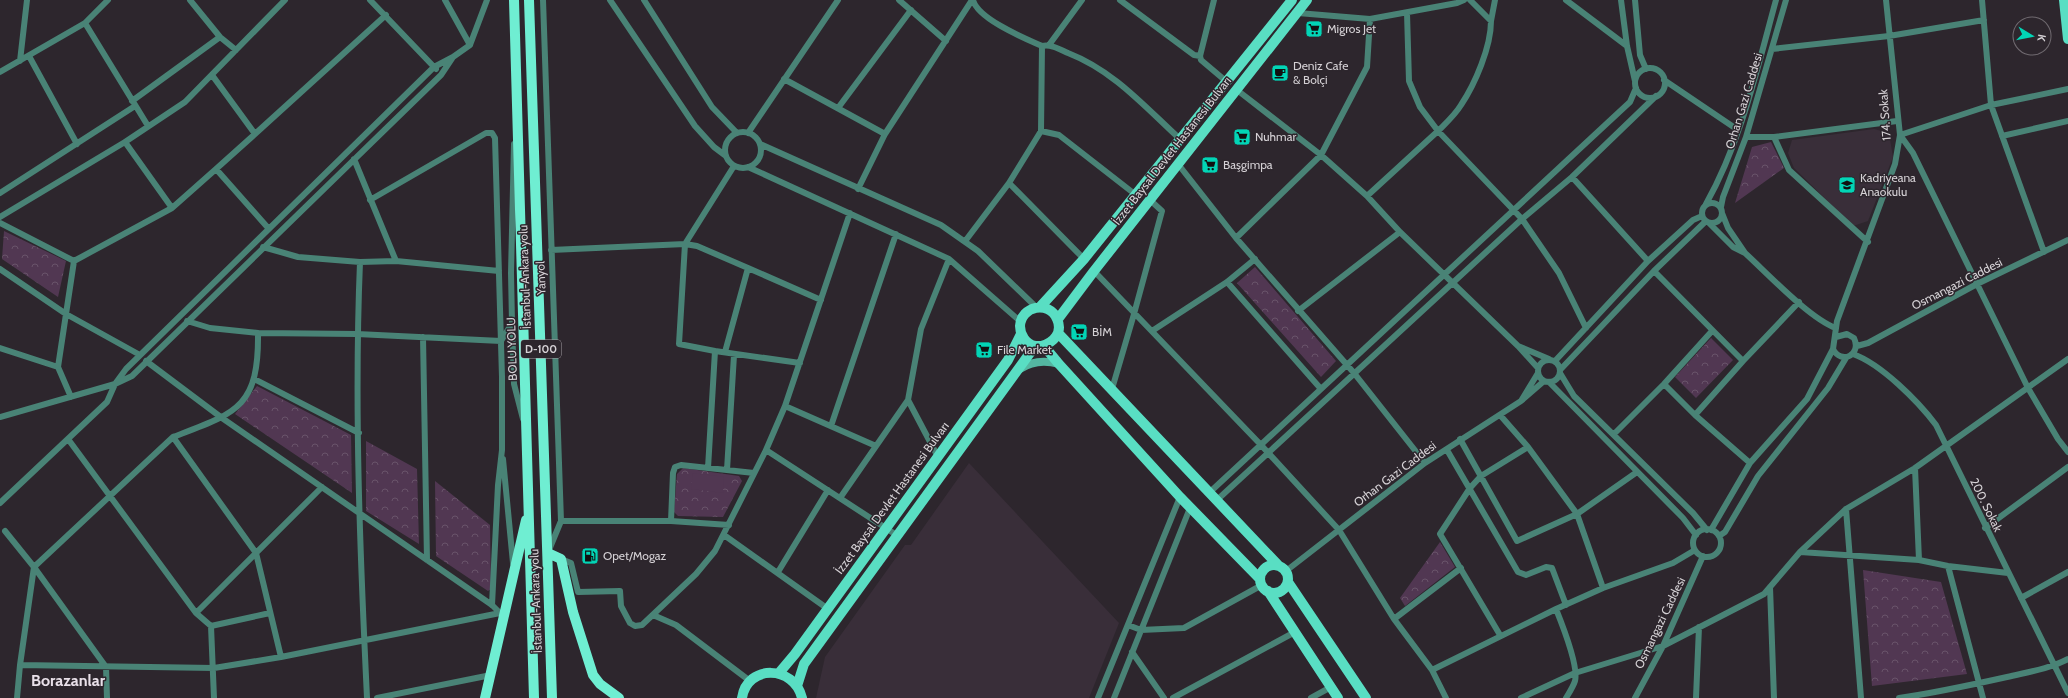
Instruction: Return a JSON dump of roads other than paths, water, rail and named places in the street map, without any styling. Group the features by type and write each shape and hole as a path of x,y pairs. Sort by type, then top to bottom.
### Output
{"highway":[{"name":"BOLU YOLU","path":"515,0 534,698"},
{"name":"İstanbul-Ankara yolu","path":"529,0 552,698"},
{"path":"485,698 491,675 502,614 514,574 529,503"},
{"path":"548,553 561,559 573,612 593,675 600,684 619,698"}],"main road":[{"name":"İzzet Baysal Devlet Hastanesi Bulvarı","path":"1038,307 1084,259 1292,0"},
{"name":"İzzet Baysal Devlet Hastanesi Bulvarı","path":"1058,319 1307,0"},
{"path":"2064,0 2068,39"},
{"path":"797,686 804,664 898,536 1014,373 1038,346 1052,341 1058,333 1058,319 1050,310 1038,307 1027,311 1020,322 1021,334 1024,339 1038,346 1059,364 1180,498 1263,585 1338,698"},
{"path":"1058,333 1282,568 1288,582 1366,698"},
{"name":"İzzet Baysal Devlet Hastanesi Bulvarı","path":"779,673 793,657 887,529 1008,360 1021,334"},
{"path":"1014,373 1034,362 1046,361 1059,364"},
{"path":"1263,585 1262,572 1265,568 1274,565 1282,568"},
{"path":"1263,585 1281,591 1288,582"},
{"path":"741,697 750,681 760,674 779,673 789,678 797,686 802,698"}],"street":[{"path":"20,61 27,0"},
{"path":"0,72 85,23 108,0"},
{"path":"190,0 220,37 236,50"},
{"path":"0,217 125,142 185,102 285,0"},
{"path":"370,0 386,15 441,75"},
{"path":"445,0 470,45"},
{"path":"0,503 107,402 115,384 126,369 434,67 453,57 470,45 487,0"},
{"path":"515,0 511,265 512,323 514,384 528,442"},
{"name":"Yanyol","path":"543,0 561,521 548,553"},
{"path":"610,0 696,126 714,147 726,156 734,166 740,168 748,167 756,162 760,157 760,144 757,139 748,133 737,133 728,140 725,145 726,156"},
{"path":"644,0 712,107 737,133"},
{"path":"748,133 838,0"},
{"path":"899,0 946,41"},
{"path":"858,189 884,134 972,0 981,12 1004,28 1042,46 1049,45 1087,60 1113,76 1180,139"},
{"path":"1049,45 1082,0"},
{"path":"1120,0 1194,55 1200,56"},
{"path":"1214,0 1200,56 1201,60 1227,82"},
{"path":"1298,13 1370,19 1457,4 1464,0"},
{"path":"1470,0 1491,21"},
{"path":"1367,196 1438,131 1461,106 1484,56 1491,33 1491,21 1495,0"},
{"path":"1566,0 1627,46"},
{"path":"1621,0 1627,46 1635,85 1638,92 1646,97 1656,96"},
{"path":"1636,0 1640,55 1646,69"},
{"path":"1745,253 1733,247 1707,222 1702,216 1702,210 1720,176 1738,130 1776,0"},
{"name":"Orhan Gazi Caddesi","path":"1721,210 1723,197 1746,137 1786,0"},
{"name":"174. Sokak","path":"1836,337 1836,328 1895,164 1900,135 1886,0"},
{"path":"1982,0 1992,105 2044,252"},
{"path":"838,108 911,10"},
{"path":"1407,13 1409,81 1420,107 1438,131 1522,219 1559,273 1586,328"},
{"path":"74,261 172,208 386,15"},
{"path":"1236,238 1321,155 1367,67 1370,19"},
{"path":"1772,49 1889,36 1984,20"},
{"path":"85,23 133,104 148,126"},
{"path":"0,193 77,144 133,104 220,37"},
{"path":"966,240 1008,183 1041,131 1042,46"},
{"path":"29,56 77,144"},
{"path":"0,417 115,384 132,376 186,321 441,75 453,57"},
{"path":"1210,492 1630,102 1638,74 1646,69 1655,69 1660,72 1664,80 1738,130"},
{"path":"212,75 255,134"},
{"path":"784,79 884,134"},
{"path":"1218,500 1522,219 1572,177 1663,90 1664,80"},
{"path":"2068,89 1992,105 1900,135 1913,153 2028,388 2058,439 2068,452"},
{"path":"1237,90 1321,155 1367,196 1400,232 1518,346 1546,382 1683,518 1696,535"},
{"path":"2002,136 2068,120"},
{"path":"1746,137 1774,137 1898,121"},
{"path":"1041,131 1059,135 1136,195"},
{"path":"370,200 486,133 492,133 495,138 502,377 502,450 514,574"},
{"path":"1774,137 1789,170 1868,242"},
{"path":"125,142 172,208"},
{"path":"760,144 858,189 941,224 966,240 1038,307"},
{"path":"354,159 396,261"},
{"path":"1178,164 1236,238 1298,311 1354,373 1425,463"},
{"path":"734,166 685,244 680,344 734,354 800,363"},
{"path":"748,167 949,259 1020,322"},
{"path":"216,169 269,229"},
{"path":"1572,177 1648,261"},
{"path":"1008,183 1084,259"},
{"path":"1112,389 1162,211 1150,200"},
{"path":"1706,204 1716,203 1721,210 1728,228 1745,253 1799,302 1828,325 1836,328"},
{"path":"1546,382 1556,380 1560,372 1654,271 1707,222 1718,221 1721,210"},
{"path":"561,559 570,563 578,592 620,591 621,606 625,616 630,623 635,626 642,625 696,574 715,551 724,535 766,450 785,406 850,213"},
{"path":"1521,401 1543,361 1552,360 1586,328 1648,261 1693,220 1702,216"},
{"path":"0,223 74,261"},
{"path":"1298,311 1400,232"},
{"path":"831,426 896,234"},
{"name":"Osmangazi Caddesi","path":"1857,346 1868,343 1977,284 2068,240"},
{"path":"551,250 685,244 697,246 821,300"},
{"path":"263,247 298,257 360,262 396,261 499,271"},
{"path":"840,498 908,400 920,329 949,259"},
{"path":"1152,332 1227,282 1255,259"},
{"path":"71,397 58,367 74,261"},
{"path":"360,262 358,334 359,512 367,698"},
{"path":"725,352 748,268"},
{"path":"0,269 66,314 140,355"},
{"path":"1094,271 1261,445 1339,530 1394,619 1432,670 1446,698"},
{"path":"1654,271 1743,361"},
{"path":"1227,282 1321,389"},
{"path":"1695,415 1743,361 1799,302"},
{"path":"186,321 210,328 258,333 358,334 501,341"},
{"path":"501,341 512,323"},
{"path":"1614,434 1664,384 1712,331"},
{"path":"17,698 20,665 34,567 173,437 222,418 241,402 254,379 258,351 258,333"},
{"path":"1696,535 1709,530 1750,463 1804,404 1833,349 1836,337 1847,334 1854,338 1857,346 1853,354 1846,358 1834,380 1758,476 1725,532 1719,536"},
{"path":"423,337 427,560"},
{"path":"1518,346 1552,360 1574,396 1614,434 1709,530 1719,536 1721,544 1718,552 1711,557 1703,556 1695,550 1694,542 1696,535"},
{"path":"0,348 58,367"},
{"path":"1833,349 1838,356 1846,358"},
{"path":"708,468 715,350"},
{"path":"727,470 734,354"},
{"name":"200. Sokak","path":"1853,354 1876,365 1926,413 1936,425 1985,528 2068,693"},
{"path":"1521,698 1575,673 1663,646 1758,597 1770,588 1800,552 1846,508 1915,468 2068,359"},
{"path":"146,361 222,418 492,605 502,614"},
{"path":"502,377 514,384"},
{"path":"254,379 358,433"},
{"name":"Orhan Gazi Caddesi","path":"1282,568 1339,530 1425,463 1521,401 1546,382"},
{"path":"1664,384 1695,415 1750,463"},
{"path":"908,400 938,457"},
{"path":"785,406 876,446"},
{"path":"1500,415 1528,447 1577,514 1603,588"},
{"path":"173,437 256,553 281,657"},
{"path":"68,439 196,613 211,626 214,668 214,698"},
{"path":"1460,439 1517,541"},
{"path":"1500,635 1440,534 1470,488 1481,476 1528,447"},
{"path":"492,605 498,485 502,450"},
{"path":"766,450 898,536"},
{"path":"1447,450 1521,575 1526,575 1546,567 1552,568 1566,605"},
{"path":"671,521 673,473 675,467 681,465 754,473"},
{"path":"1985,528 2068,467"},
{"path":"1915,468 1919,560"},
{"path":"1504,546 1577,514 1637,472"},
{"path":"196,613 322,487"},
{"path":"778,572 828,490"},
{"path":"1098,698 1180,498"},
{"path":"1114,698 1190,508"},
{"path":"1846,508 1860,698"},
{"path":"561,521 671,521 729,524"},
{"path":"5,531 34,567 106,667 107,698"},
{"path":"724,535 828,609"},
{"path":"1432,670 1500,635 1556,609 1603,588 1673,563 1695,550"},
{"path":"1800,552 1850,554 1919,560 1948,566 2008,573"},
{"name":"Osmangazi Caddesi","path":"1635,698 1663,646 1703,556"},
{"path":"1948,566 1978,684 1983,698"},
{"path":"1394,619 1461,568"},
{"path":"2021,598 2068,572"},
{"path":"1128,625 1141,630 1184,628 1263,585"},
{"path":"1770,588 1774,698"},
{"path":"1556,609 1565,633 1575,673 1574,684 1566,698"},
{"path":"211,626 270,613"},
{"path":"20,665 214,668 281,657 364,639 502,614"},
{"path":"653,615 676,626 750,681"},
{"path":"1696,698 1699,627"},
{"path":"1174,698 1295,632"},
{"path":"1132,652 1164,698"},
{"path":"1899,698 1928,696 2054,666 2068,659"},
{"path":"377,698 491,675"},
{"path":"1312,698 1331,687"}],"place":[{"name":"Migros Jet","path":"1314,29"},
{"name":"Deniz Cafe & Bolçi","path":"1280,73"},
{"name":"Nuhmar","path":"1242,137"},
{"name":"Başgimpa","path":"1210,165"},
{"name":"Kadriyeana Anaokulu","path":"1847,185"},
{"name":"BİM","path":"1079,332"},
{"name":"File Market","path":"984,350"},
{"name":"Opet/Mogaz","path":"590,556"}],"district":[{"name":"Borazanlar","path":"68,680"}]}
